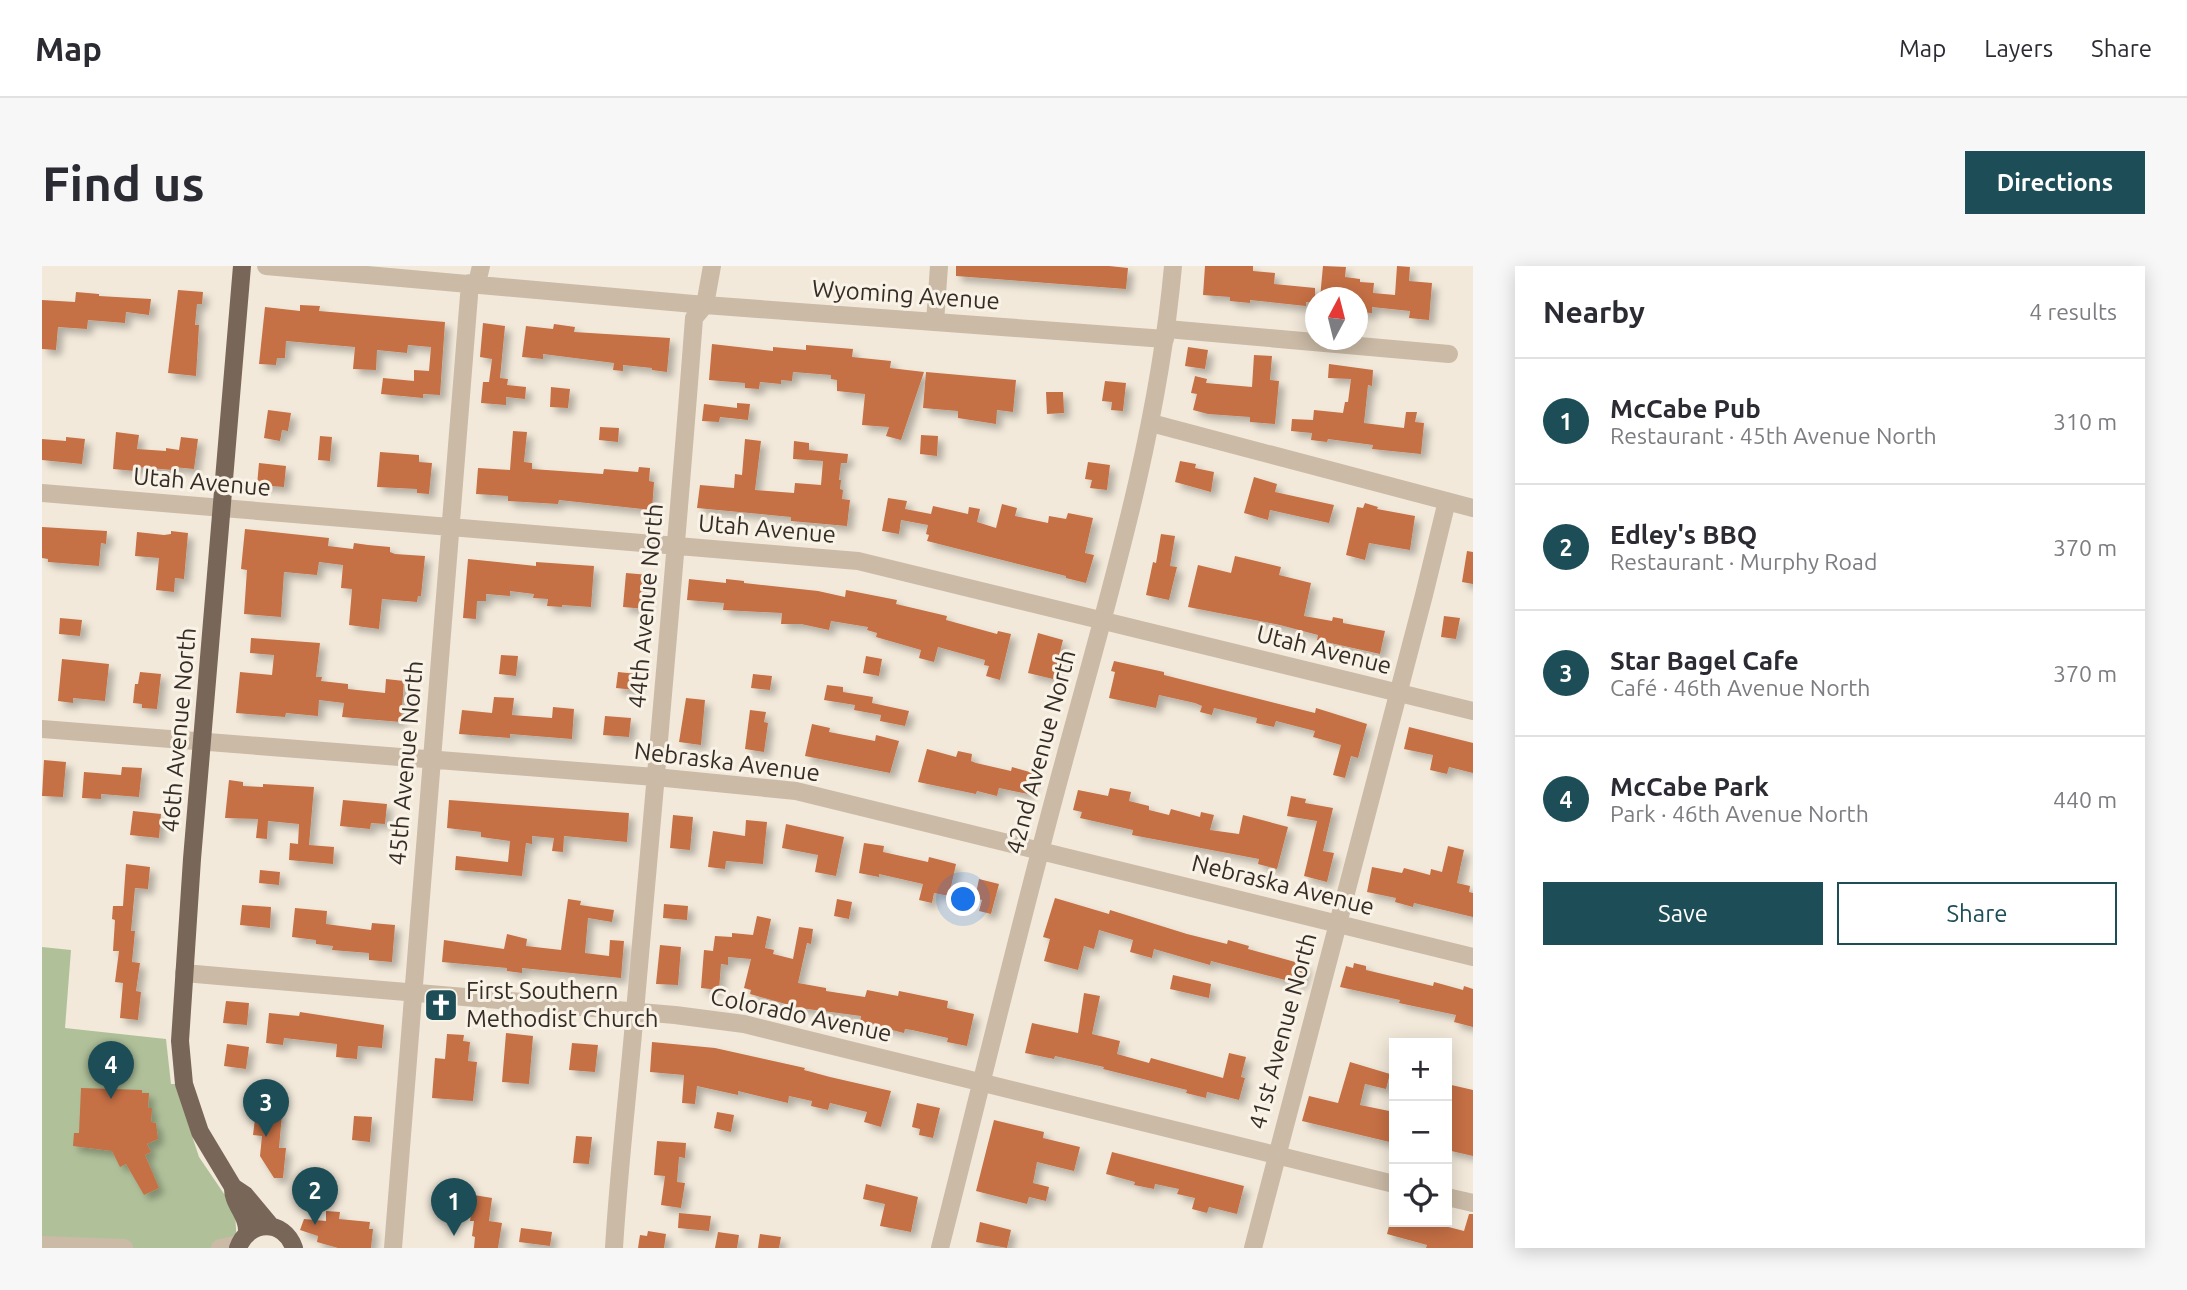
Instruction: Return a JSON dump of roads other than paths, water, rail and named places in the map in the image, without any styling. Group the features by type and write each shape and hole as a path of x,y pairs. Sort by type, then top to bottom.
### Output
{"main road":[{"name":"46th Avenue North","path":"242,266 180,1041 184,1084 200,1132 233,1187 245,1195 270,1225 283,1231 294,1248"},
{"name":"46th Avenue North","path":"233,1187 232,1195 244,1216 241,1242"},
{"path":"241,1242 258,1227 270,1225"}],"street":[{"name":"Wyoming Avenue","path":"266,266 476,277 705,305 1449,354"},
{"name":"44th Avenue North","path":"614,1248 622,1128 677,546 694,318 705,305 712,266"},
{"path":"935,322 939,266"},
{"name":"42nd Avenue North","path":"940,1248 1040,850 1102,621 1150,423 1166,334 1173,266"},
{"name":"45th Avenue North","path":"393,1248 450,527 476,277"},
{"path":"1150,423 1473,508"},
{"name":"Utah Avenue","path":"42,493 858,561 1473,711"},
{"name":"41st Avenue North","path":"1253,1248 1447,501"},
{"name":"Nebraska Avenue","path":"42,729 655,777 796,791 1473,957"},
{"name":"Colorado Avenue","path":"184,973 675,1015 756,1026 1389,1183"},
{"path":"1452,1198 1473,1203"},
{"path":"220,1248 241,1242"},
{"path":"42,1245 124,1248"}],"place":[{"name":"First Southern Methodist Church","path":"441,1005"},
{"name":"McCabe Park","path":"111,1099"},
{"name":"Star Bagel Cafe","path":"266,1137"},
{"name":"Edley's BBQ","path":"315,1225"},
{"name":"McCabe Pub","path":"454,1236"}]}
